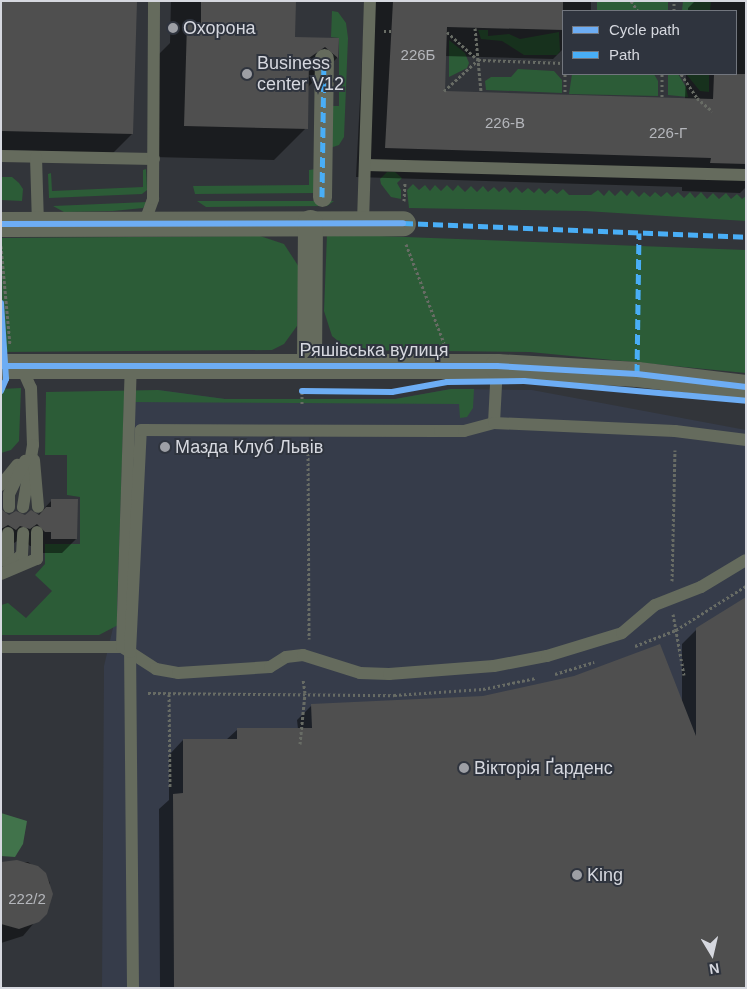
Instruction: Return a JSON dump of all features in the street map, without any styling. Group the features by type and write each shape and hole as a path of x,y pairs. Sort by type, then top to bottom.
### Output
{"street":[{"path":"322,197 324,58"},
{"path":"309,364 310,222"},
{"path":"1,224 363,222 403,228"},
{"name":"Ряшівська вулиця","path":"10,362 131,365 497,366 637,374 746,387"}],"lane":[{"path":"144,224 153,199 154,1"},
{"path":"363,222 370,1"},
{"path":"1,156 154,158"},
{"path":"36,157 38,225"},
{"path":"366,165 746,175"},
{"path":"10,362 31,388 38,507"},
{"path":"131,365 135,430 126,650 133,988"},
{"path":"494,423 497,366"},
{"path":"135,430 440,431 464,430 494,423 675,431 746,440"},
{"path":"1,486 33,445"},
{"path":"9,507 9,494 33,445"},
{"path":"23,507 33,445"},
{"path":"1,574 37,559 37,532"},
{"path":"1,560 8,552 8,533"},
{"path":"1,570 22,555 23,533"},
{"path":"1,647 126,650 156,669 178,672 270,667 286,657 303,655 360,673 389,674 494,666 547,656 622,633 655,605 701,587 746,560"}],"path":[{"path":"475,28 481,92"},
{"path":"446,32 478,60 562,63"},
{"path":"444,91 478,60"},
{"path":"565,75 565,94"},
{"path":"662,75 662,97"},
{"path":"682,75 697,98 712,111"},
{"path":"404,190 404,197"},
{"path":"403,228 447,352"},
{"path":"1,245 10,362"},
{"path":"1,303 10,362"},
{"path":"302,391 302,404"},
{"path":"672,589 675,450"},
{"path":"308,453 309,640"},
{"path":"672,608 684,675"},
{"path":"300,744 305,693 303,679"},
{"path":"148,693 305,693"},
{"path":"169,694 170,787"}],"shaded area":[{"path":"451,389 532,390 746,430 746,988 102,988 104,666 117,611 124,402 158,390 225,399 395,399"}],"green space":[{"path":"597,1 668,1 668,10 597,10"},
{"path":"683,1 711,1 710,10 682,10"},
{"path":"332,11 338,12 346,23 348,38 344,137 339,145 330,148 331,106 339,106 339,38 331,37"},
{"path":"478,30 488,30 488,36 509,34 520,39 559,32 560,51 557,55 524,55 502,41 481,39"},
{"path":"449,40 465,53 469,63 467,68 449,77"},
{"path":"518,69 554,71 562,80 562,93 486,90 485,81 491,77 511,77"},
{"path":"572,75 655,75 658,81 658,96 569,94"},
{"path":"668,75 679,75 686,87 688,97 668,95"},
{"path":"687,75 709,75 709,92 700,91"},
{"path":"146,169 147,190 142,194 49,198 48,174 51,173 52,191 143,187 143,170"},
{"path":"316,169 317,193 195,194 193,186 309,185 309,170"},
{"path":"387,172 395,172 402,178 397,183 401,190 401,199 391,197 381,184 380,179"},
{"path":"1,177 12,177 19,183 23,189 22,201 1,200"},
{"path":"413,184 419,190 425,185 430,191 435,185 441,191 447,185 453,191 458,185 465,192 471,186 477,192 483,186 488,192 494,187 499,192 505,187 510,193 516,187 522,193 528,188 534,193 539,188 545,194 551,189 557,194 563,189 569,195 591,195 598,190 604,196 609,190 615,196 621,190 627,196 632,190 639,197 644,192 650,197 655,192 661,197 667,192 672,197 678,192 684,198 690,192 695,198 701,192 707,199 713,193 719,199 726,193 731,199 737,194 742,199 746,196 746,221 585,211 409,208 407,190"},
{"path":"197,201 334,201 327,206 206,207"},
{"path":"147,202 143,208 113,211 64,212 53,206"},
{"path":"327,234 746,250 746,373 530,352 349,350 332,336 324,311"},
{"path":"260,236 284,244 299,267 297,326 284,344 272,350 1,352 1,238"},
{"path":"21,388 19,441 11,450 1,453 1,389"},
{"path":"451,389 474,389 473,408 467,417 460,418 459,404 124,402 117,610 120,624 99,635 1,635 1,605 8,603 26,618 52,591 35,575 45,564 45,544 80,544 80,497 67,495 67,455 45,455 46,392 158,390 225,399 395,399"},
{"path":"1,813 27,821 23,844 15,857 1,856"}],"building":[{"path":"1,1 137,1 133,134 1,131"},
{"name":"Business center V12","path":"201,1 296,1 295,37 339,38 338,58 325,47 309,58 308,129 184,126 187,23 201,23"},
{"path":"393,1 563,1 562,30 447,27 445,91 713,99 714,75 746,74 746,164 710,163 711,158 385,148"},
{"path":"51,499 78,499 77,539 51,539 51,532 45,532 37,524 30,529 20,526 16,530 8,525 1,529 1,509 9,515 16,511 25,515 31,510 39,515 46,507 51,507"},
{"name":"Вікторія Ґарденс","path":"746,597 746,988 174,987 173,794 183,793 183,739 237,739 237,728 312,728 311,704 483,696 574,676 660,644 696,736 696,628"},
{"path":"17,860 38,866 46,873 53,894 47,914 39,922 19,929 1,924 1,862"}],"marked path":[{"path":"322,197 324,58"},
{"path":"403,223 746,237"},
{"path":"637,374 639,233"}],"cycle path":[{"path":"1,224 403,223"},
{"path":"1,303 6,379 1,391"},
{"path":"1,366 497,366 637,374 746,387"},
{"path":"302,391 392,392 447,382 524,381 746,401"}],"place":[{"name":"Охорона","path":"173,28"},
{"name":"Business center V12","path":"247,74"},
{"name":"Мазда Клуб Львів","path":"165,447"},
{"name":"Вікторія Ґарденс","path":"464,768"},
{"name":"King","path":"577,875"}]}
